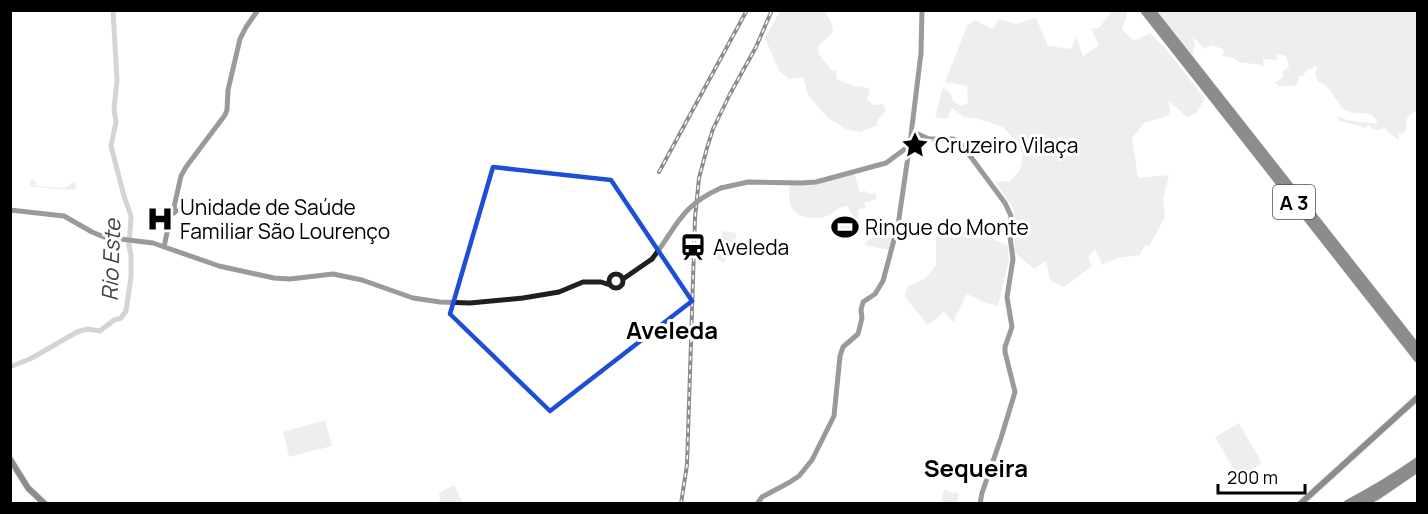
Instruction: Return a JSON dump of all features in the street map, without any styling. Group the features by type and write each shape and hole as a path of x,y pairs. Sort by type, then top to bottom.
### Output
{"highway":[{"name":"A 3","path":"1144,10 1174,44 1418,349"},
{"name":"A 3","path":"1151,10 1174,44 1418,359"},
{"path":"1347,504 1418,461"},
{"path":"1361,504 1418,468"}],"main road":[{"path":"1300,504 1418,397"},
{"path":"10,459 28,488 45,504"}],"street":[{"path":"164,247 181,176 225,115 228,90 240,39 258,10"},
{"path":"624,277 652,259 683,214 708,194 721,188 748,182 816,182 886,163 909,146 915,136 913,120 921,53 922,10"},
{"path":"915,136 930,140 959,141 1005,203 1011,216 1010,237 1013,259 1007,297 1012,327 1005,352 1015,392 980,504"},
{"path":"757,504 762,497 799,476 812,460 834,416 840,356 843,347 858,334 863,302 875,294 880,287 898,225 909,146"},
{"path":"10,210 64,216 104,237 153,243 219,266 274,278 290,279 333,274 362,280 413,298 440,302 460,303 523,298 559,292 583,282 602,282 619,288 623,285 624,277"},
{"path":"602,282 615,274 624,277"},
{"path":"610,278 610,285"}],"highlighted area":[{"path":"493,167 611,180 692,301 550,411 450,314"}],"shaded area":[{"path":"780,11 825,11 832,24 833,32 818,46 819,54 832,71 836,69 837,79 856,87 870,89 867,99 873,105 883,104 886,110 877,121 878,125 860,132 846,129 828,118 808,95 803,77 789,79 779,71 765,38"},
{"path":"1112,11 1126,11 1127,15 1122,29 1134,41 1150,33 1165,48 1205,99 1196,113 1187,117 1169,101 1170,115 1144,123 1132,138 1138,178 1169,175 1163,200 1165,217 1149,246 1145,245 1140,255 1118,258 1102,265 1095,249 1088,257 1092,266 1064,287 1050,280 1046,261 1034,269 1014,252 1013,208 995,182 1010,181 1020,171 1023,154 1015,140 1003,127 964,117 952,108 947,119 935,117 943,87 950,93 953,101 961,106 968,103 967,86 945,82 967,26 975,20 993,29 999,19 1016,24 1036,18 1048,46 1071,49 1076,36 1083,56 1099,45 1091,29 1099,28"},
{"path":"1156,11 1417,11 1417,110 1406,120 1407,129 1403,134 1398,132 1399,140 1386,128 1372,129 1370,125 1366,128 1339,121 1337,116 1347,120 1378,124 1369,114 1355,113 1340,107 1328,88 1318,82 1315,66 1299,76 1299,81 1295,86 1281,86 1274,82 1283,77 1283,71 1289,67 1286,56 1276,54 1276,60 1263,57 1264,67 1239,62 1234,58 1222,56 1223,49 1211,45 1205,49 1193,37 1194,53 1190,57 1177,36"},
{"path":"854,173 860,192 875,193 877,199 864,203 866,208 859,209 858,219 855,220 847,206 827,216 817,218 800,215 792,209 789,202 789,185"},
{"path":"33,179 37,183 36,186 65,188 73,182 77,188 73,190 33,187 29,184"},
{"path":"944,216 1008,246 1009,260 998,306 967,294 953,322 944,312 928,325 905,295 907,287 926,278 936,265 936,236"},
{"name":"Ringue do Monte","path":"846,217 852,233 843,237 837,220"},
{"path":"888,229 895,231 890,250 864,245 866,242"},
{"path":"722,231 737,233 733,248 723,263 712,256 721,242"},
{"path":"325,420 332,446 289,457 283,432"},
{"path":"1239,423 1262,463 1238,477 1215,437"},
{"path":"454,485 461,503 440,503 439,493"},
{"path":"944,490 959,494 957,503 941,503"}],"waterway":[{"name":"Rio Este","path":"10,367 32,358 77,332 87,329 100,331 114,320 121,318 126,311 131,277 129,246 131,216 111,146 116,122 114,109 117,80 113,10"}],"railway":[{"path":"659,172 747,10"},
{"path":"681,504 687,465 695,218 699,178 713,129 756,47 772,10"}],"place":[{"name":"Cruzeiro Vilaça","path":"915,145"},
{"name":"Unidade de Saúde Familiar São Lourenço","path":"160,219"},
{"name":"Ringue do Monte","path":"845,227"},
{"name":"Aveleda","path":"693,247"}],"district":[{"name":"Aveleda","path":"672,329"},
{"name":"Sequeira","path":"976,467"}]}
